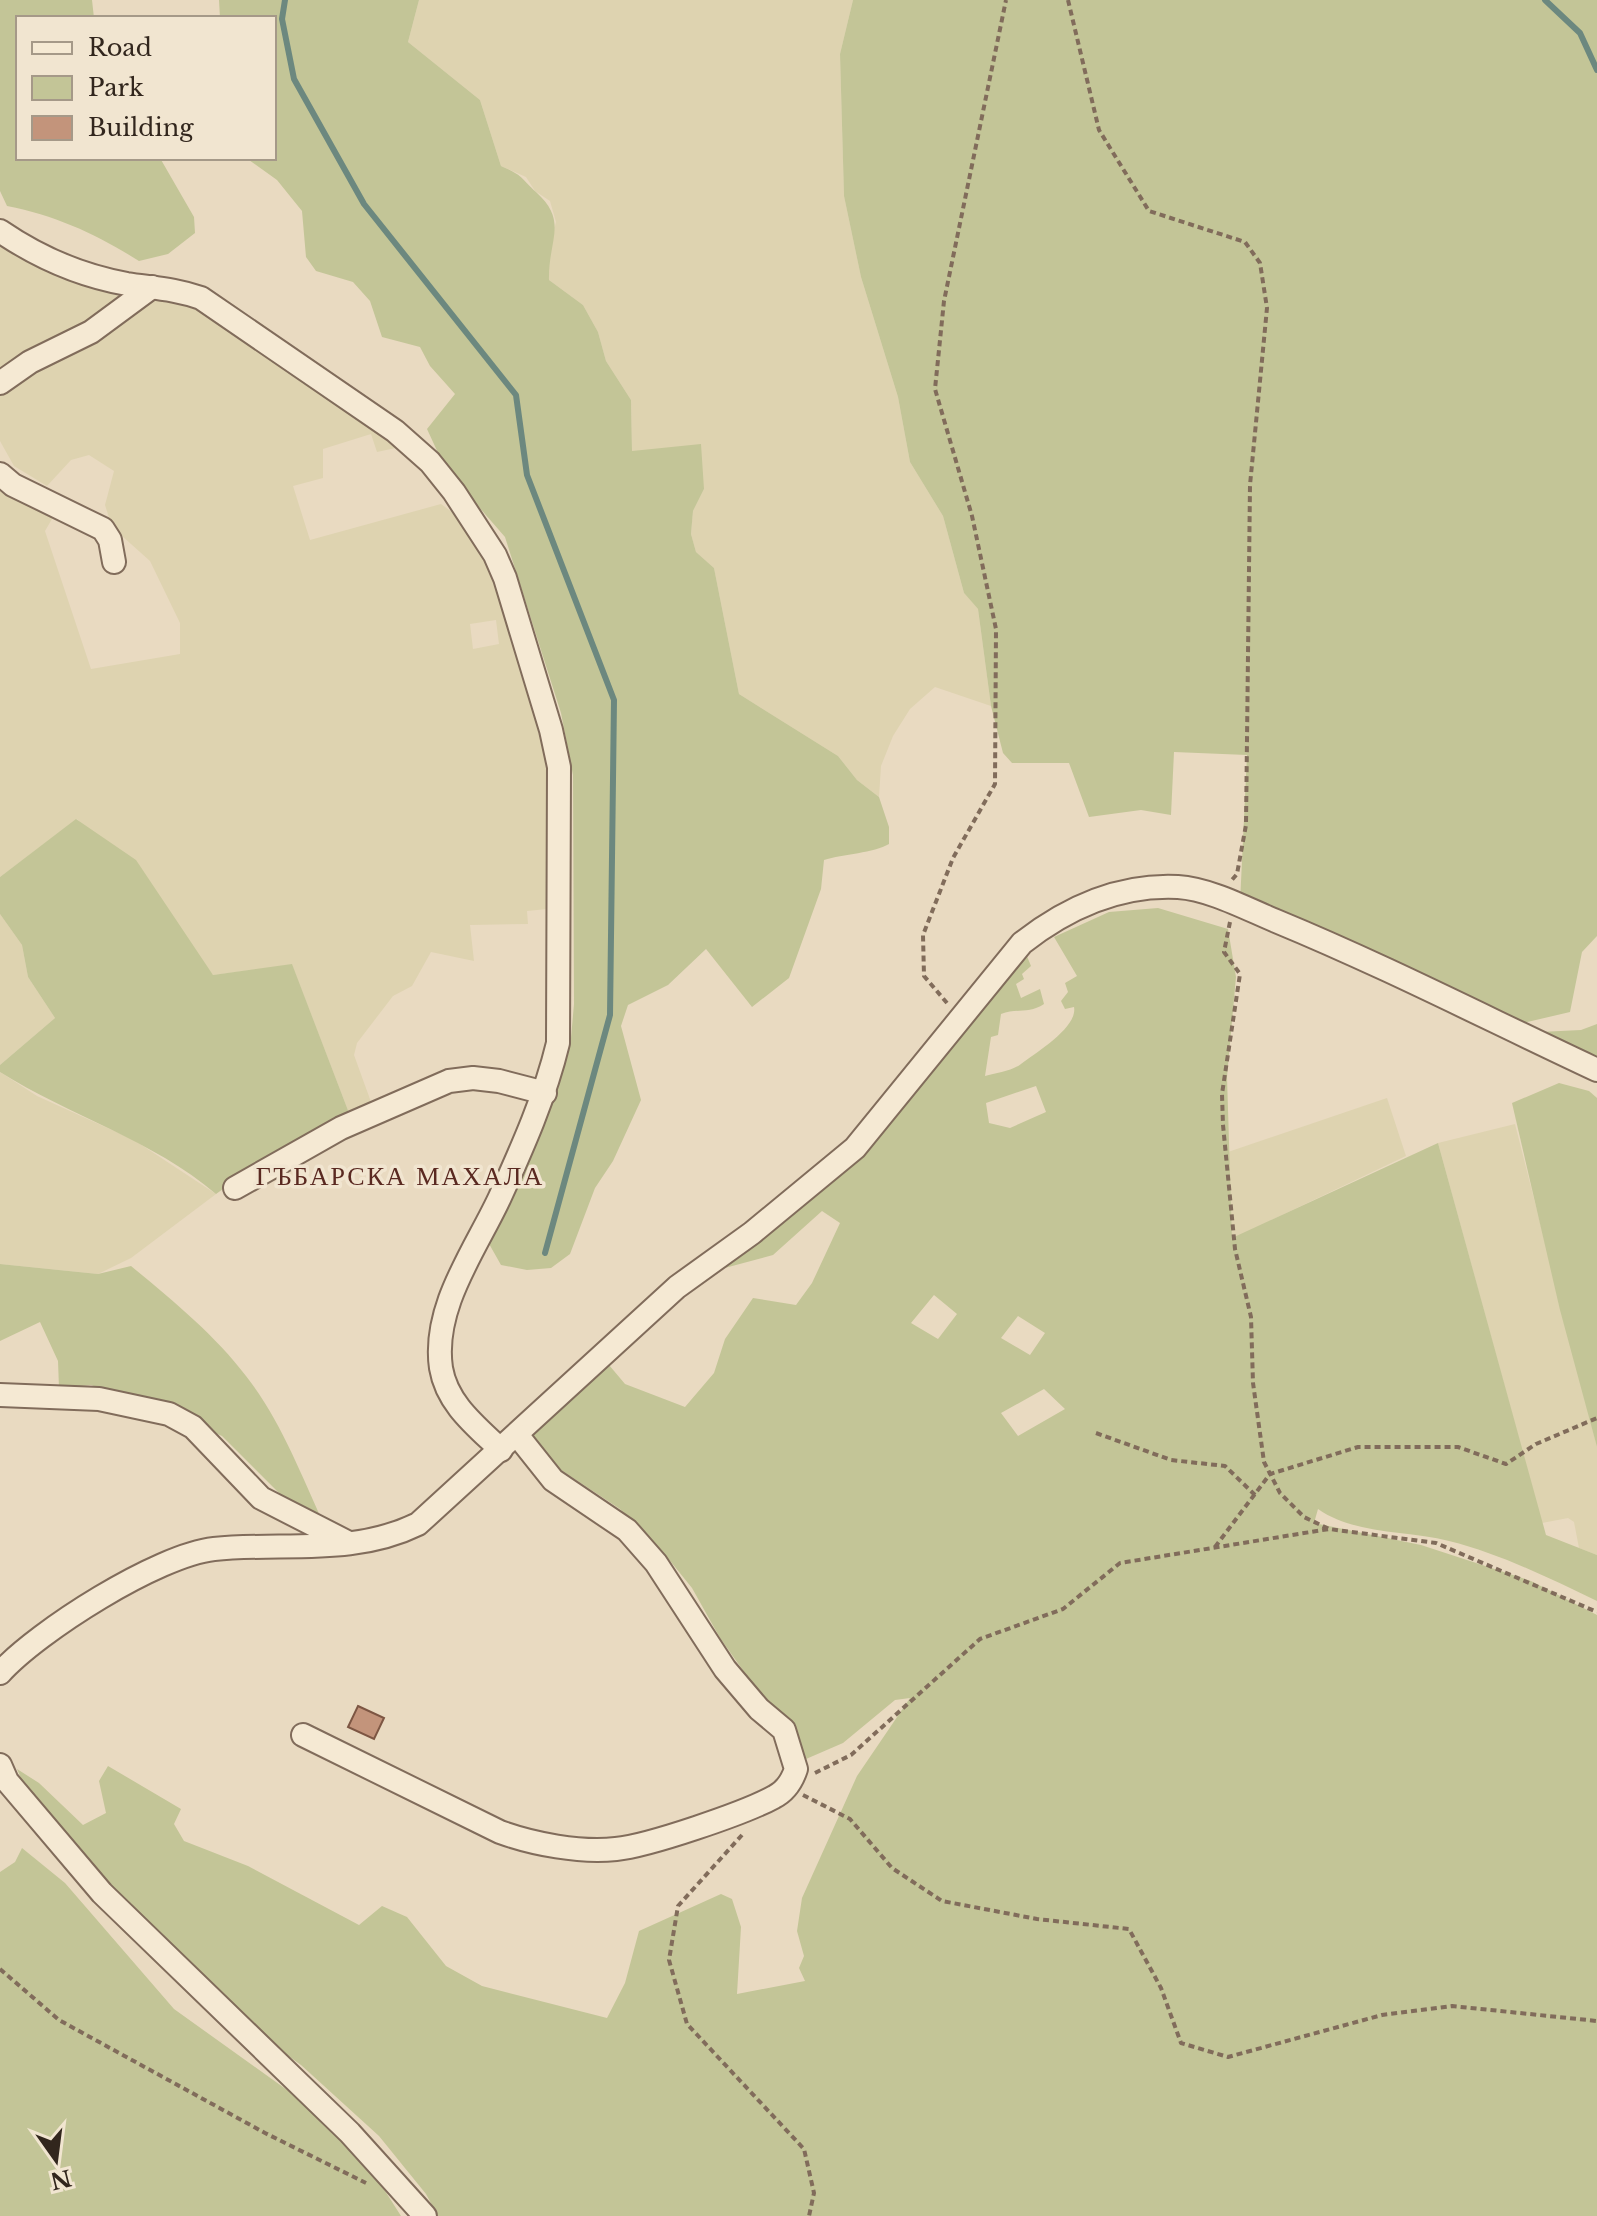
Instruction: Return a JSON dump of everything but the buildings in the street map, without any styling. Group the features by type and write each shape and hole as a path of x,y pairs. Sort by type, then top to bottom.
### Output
{"street":[{"path":"0,231 25,248 77,271 152,287 177,289 201,298 395,431 430,462 454,492 495,555 551,730 559,767 558,1043 545,1093 499,1199 453,1290 441,1339 441,1367 457,1408 509,1443 553,1480 627,1530 656,1563 725,1669 759,1709 784,1730 796,1769 788,1787 776,1797 627,1847 602,1850 531,1841 500,1832 303,1735"},
{"path":"0,383 30,362 91,332 152,287"},
{"path":"0,474 13,485 103,529 110,540 114,562"},
{"path":"0,1673 14,1658 101,1599 178,1557 237,1548 354,1546 393,1537 418,1524 677,1287 752,1233 855,1148 1022,943 1048,922 1108,894 1182,887 1226,901 1347,950 1597,1070"},
{"path":"235,1188 341,1128 449,1081 473,1078 499,1081 545,1093"},
{"path":"0,1395 99,1399 169,1414 193,1427 261,1498 354,1546"},
{"path":"0,1765 7,1781 102,1893 350,2133 425,2216"}],"path":[{"path":"961,1020 924,976 923,935 953,858 995,784 996,629 972,516 935,389 944,301 1006,0"},
{"path":"1068,0 1099,130 1149,211 1245,242 1260,263 1267,308 1250,485 1246,825 1237,874 1226,901 1224,952 1240,974 1222,1094 1223,1125 1235,1249 1251,1317 1253,1383 1264,1462 1280,1493 1304,1517 1329,1529"},
{"path":"1215,1547 1270,1474 1358,1447 1458,1447 1506,1464 1536,1444 1597,1418"},
{"path":"1096,1433 1171,1460 1225,1466 1255,1495"},
{"path":"788,1787 851,1755 980,1639 1063,1609 1120,1563 1329,1529 1436,1543 1597,1612"},
{"path":"788,1787 850,1819 892,1868 942,1901 1037,1919 1129,1929 1161,1988 1181,2043 1228,2057 1382,2015 1452,2006 1597,2021"},
{"path":"747,1829 678,1906 669,1960 687,2024 804,2149 814,2193 809,2216"},
{"path":"0,1969 59,2020 265,2133 368,2184"}],"shaded area":[{"path":"419,0 853,0 840,54 844,196 861,277 898,397 910,462 943,516 964,593 978,609 991,706 935,687 910,709 893,736 881,766 879,797 857,780 838,756 739,694 714,568 696,552 691,534 693,511 704,489 632,451 631,400 606,361 598,332 583,305 549,280 548,254 556,222 550,201 535,191 526,177 501,166 480,100 408,42"},
{"path":"0,234 152,282 84,327 0,372"},
{"path":"161,281 414,444 377,452 371,434 323,449 323,478 293,486 310,540 441,504 464,521 497,587 555,745 557,908 527,911 528,924 470,925 474,961 431,952 412,986 393,996 357,1043 354,1055 371,1102 349,1113 292,965 213,975 77,819 0,877 0,467 56,512 45,531 91,669 180,654 180,623 150,561 112,527 105,505 114,471 89,455 71,460 47,486 14,466 0,441 0,382","holes":["496,620 499,644 473,649 470,624"]},
{"path":"0,914 22,945 28,977 55,1018 0,1065"},
{"path":"0,1072 37,1096 134,1140 216,1194 131,1258 98,1274 0,1264"},
{"path":"1387,1098 1406,1156 1232,1239 1228,1152"},
{"path":"1515,1124 1597,1447 1597,1555 1579,1548 1574,1522 1568,1518 1542,1523 1438,1143"}],"green space":[{"path":"0,0 92,0 94,16 16,16 16,160 161,160 194,217 195,233 168,254 139,261 76,227 7,206 0,191"},
{"path":"219,0 419,0 408,42 480,100 501,166 521,177 552,213 554,232 549,280 583,305 598,332 606,361 631,400 632,451 701,444 704,489 693,511 691,534 696,552 714,568 739,694 838,756 857,780 879,797 889,827 889,844 824,860 821,889 789,978 752,1007 706,949 668,985 628,1005 621,1026 641,1100 613,1161 595,1188 570,1254 551,1268 527,1270 501,1265 488,1242 571,1038 574,1004 573,775 561,713 505,537 445,468 427,429 455,394 430,366 420,347 382,337 370,301 353,282 316,271 306,257 302,211 277,180 249,160 276,160 276,16 220,16"},
{"path":"853,0 1597,0 1597,936 1582,952 1570,1012 1506,1027 1240,903 1247,755 1174,752 1171,815 1141,810 1089,817 1069,763 1012,763 1003,753 991,706 978,609 964,593 943,516 910,462 898,397 861,277 844,196 840,54"},
{"path":"76,819 136,860 213,975 292,964 349,1113 284,1146 216,1194 166,1158 0,1072 0,1065 55,1018 28,977 22,945 0,914 0,877"},
{"path":"1158,908 1228,929 1236,977 1227,1077 1232,1238 1438,1143 1546,1535 1597,1555 1597,1601 1543,1575 1468,1546 1364,1528 1318,1509 1314,1523 1421,1545 1531,1581 1597,1615 1597,2216 438,2216 426,2194 379,2136 301,2065 214,2003 32,1804 17,1769 39,1783 83,1825 106,1813 99,1781 108,1766 181,1809 174,1824 184,1841 248,1866 359,1925 382,1906 407,1917 446,1966 482,1986 607,2018 625,1983 639,1931 721,1894 732,1899 741,1927 737,1994 805,1981 799,1968 804,1956 797,1931 802,1898 857,1776 910,1698 895,1700 843,1743 806,1759 720,1638 692,1588 671,1562 620,1509 520,1443 609,1365 625,1384 685,1407 714,1373 725,1339 753,1298 796,1305 812,1283 840,1223 822,1211 773,1255 721,1269 798,1200 853,1164 895,1117 965,1023 1026,954 1031,966 1022,974 1024,979 1016,984 1021,998 1040,989 1044,1004 1001,1014 998,1035 991,1037 985,1076 1017,1066 1063,1031 1074,1015 1074,1007 1065,1009 1061,1001 1068,992 1065,983 1077,976 1054,937 1109,912","holes":["1036,1086 1046,1112 1010,1128 989,1123 986,1103","934,1295 957,1314 938,1339 911,1323","1018,1316 1045,1333 1030,1355 1001,1338","1044,1389 1065,1409 1018,1436 1001,1413"]},
{"path":"1597,1024 1597,1066 1519,1033 1581,1030"},
{"path":"1559,1083 1589,1091 1597,1098 1597,1447 1560,1310 1512,1103"},
{"path":"0,1264 98,1274 131,1266 207,1332 246,1376 279,1428 323,1522 293,1507 222,1436 175,1415 91,1385 59,1388 58,1361 40,1322 0,1341"},
{"path":"22,1848 65,1883 174,2009 315,2110 373,2172 401,2216 0,2216 0,1872 15,1862"}],"waterway":[{"path":"285,0 282,19 294,79 364,204 516,395 527,475 614,700 610,1015 545,1253"},
{"path":"1545,0 1580,33 1597,70"}],"district":[{"name":"ГЪБАРСКА МАХАЛА","path":"400,1176"}]}
